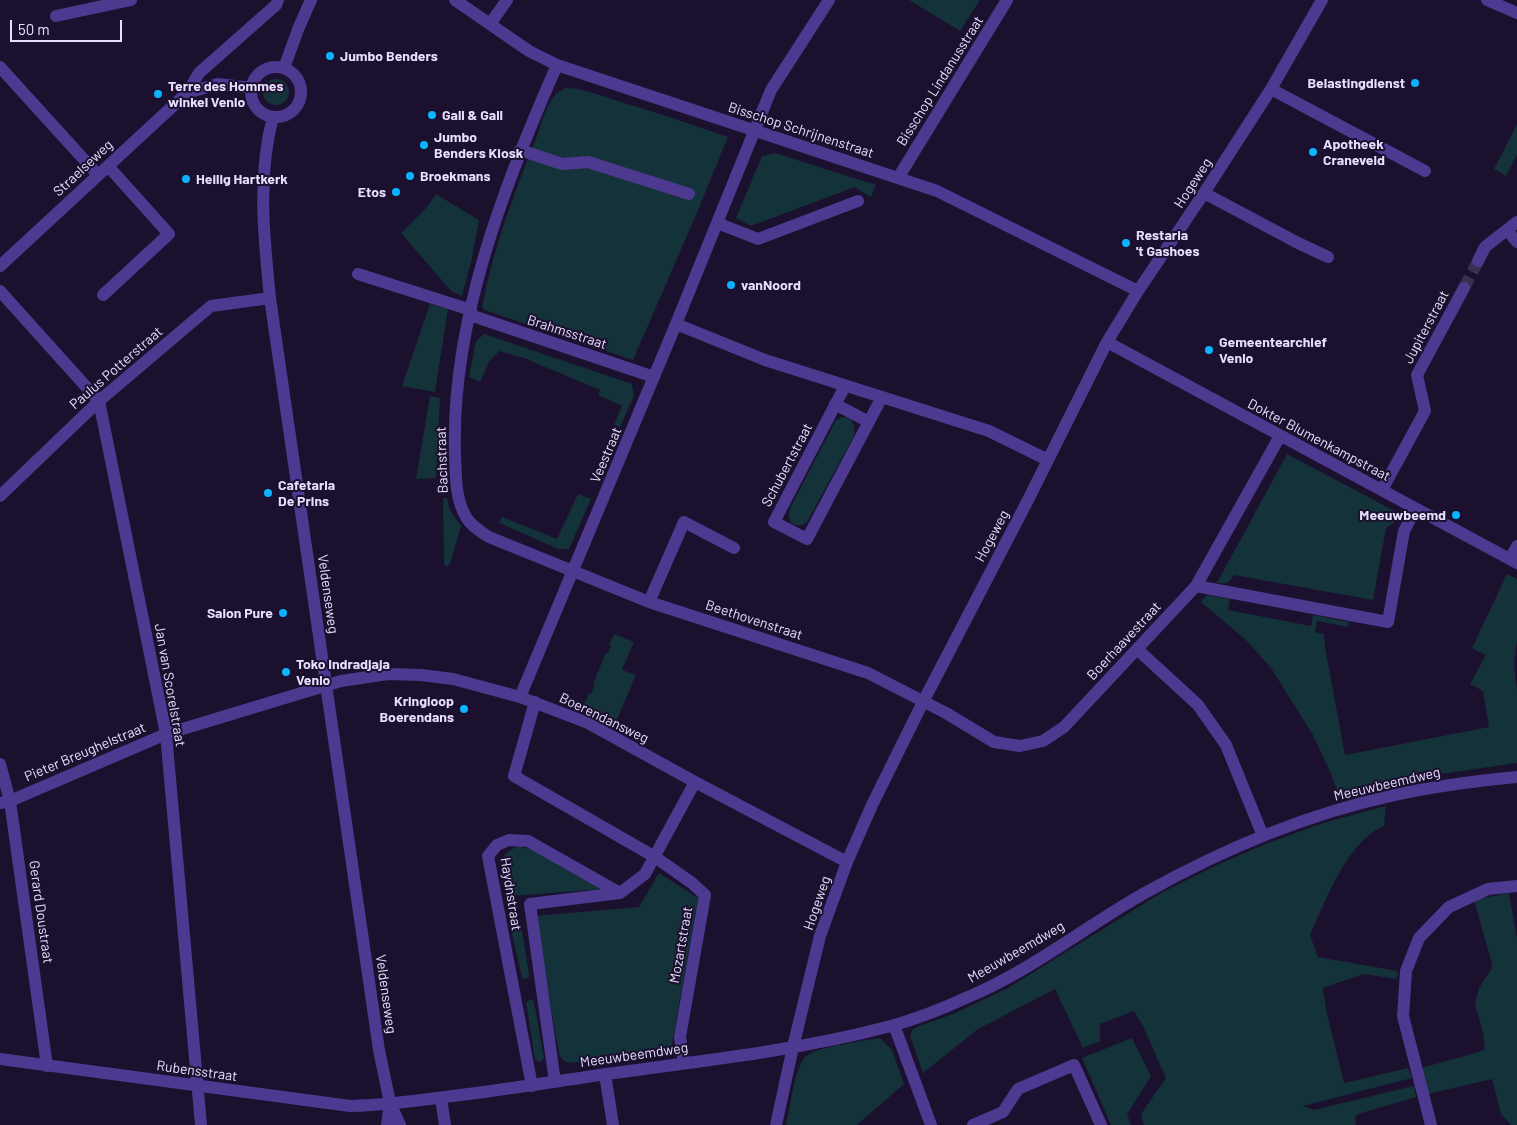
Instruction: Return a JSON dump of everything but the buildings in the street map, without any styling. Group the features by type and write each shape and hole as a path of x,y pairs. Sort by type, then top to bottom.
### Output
{"street":[{"path":"56,16 131,0"},
{"name":"Straelseweg","path":"0,266 188,93 200,73 276,5 278,0"},
{"path":"284,68 311,0"},
{"name":"Bisschop Schrijnenstraat","path":"454,0 529,51 557,65 937,191 1138,291"},
{"path":"490,24 507,0"},
{"name":"Veestraat","path":"520,697 772,90 829,0"},
{"name":"Bisschop Lindanusstraat","path":"898,178 1007,0"},
{"name":"Hogeweg","path":"776,1125 820,936 847,862 872,805 1108,342 1138,291 1271,89 1322,0"},
{"path":"1487,0 1517,13"},
{"name":"Bachstraat","path":"557,65 520,150 489,240 470,313 457,400 455,435 456,488 466,518 474,527 488,537 573,572"},
{"path":"274,67 284,68 297,78 301,85 302,94 300,102 289,114 281,117 272,117 259,110 254,103 252,88 254,80 266,69 274,67"},
{"path":"0,68 98,175"},
{"name":"Straelseweg","path":"188,93 218,84 252,88"},
{"path":"1271,89 1425,171"},
{"name":"Veldenseweg","path":"272,117 263,180 264,240 270,298 379,1050 390,1103 400,1125"},
{"path":"520,150 562,164 588,162 689,194"},
{"path":"103,295 169,234 108,166"},
{"path":"1204,193 1328,257"},
{"path":"717,223 758,239 858,201"},
{"path":"1478,261 1485,247 1512,226 1517,242"},
{"path":"358,274 470,313"},
{"name":"Jupiterstraat","path":"1382,490 1424,411 1417,375 1464,288"},
{"path":"0,292 99,401"},
{"name":"Paulus Potterstraat","path":"0,496 99,401 211,306 270,298"},
{"name":"Brahmsstraat","path":"470,313 654,377"},
{"path":"676,324 765,360 989,430 1048,460"},
{"name":"Dokter Blumenkampstraat","path":"1108,342 1513,561"},
{"name":"Schubertstraat","path":"845,386 774,522 807,539 882,397"},
{"name":"Jan van Scorelstraat","path":"99,401 166,734 201,1125"},
{"path":"835,404 869,422"},
{"name":"Boerhaavestraat","path":"923,702 946,713 994,742 1020,746 1044,741 1064,727 1196,586 1280,436"},
{"path":"1196,586 1388,622 1404,530 1416,509"},
{"path":"649,602 684,522 734,548"},
{"path":"1513,561 1517,546"},
{"name":"Beethovenstraat","path":"573,572 649,602 868,673 923,702"},
{"path":"1137,649 1198,705 1226,745 1264,836"},
{"name":"Boerendansweg","path":"326,685 388,674 421,675 453,679 520,697 588,724 847,862"},
{"name":"Pieter Breughelstraat","path":"5,802 166,734 326,685"},
{"path":"534,702 514,776 655,858"},
{"name":"Gerard Doustraat","path":"0,764 47,1066"},
{"name":"Meeuwbeemdweg","path":"390,1103 532,1086 793,1047 894,1025 971,996 1016,973 1142,894 1202,862 1264,836 1326,813 1394,795 1462,783 1517,777"},
{"path":"620,893 645,874 695,782"},
{"name":"Haydnstraat","path":"532,1086 488,856 497,845 509,840 528,841 620,893"},
{"name":"Mozartstraat","path":"655,858 692,883 705,895 680,1037 684,1063"},
{"path":"1432,1125 1402,1016 1406,971 1419,938 1449,907 1488,889 1517,886"},
{"name":"Haydnstraat","path":"555,1082 530,904 620,893"},
{"path":"894,1025 931,1125"},
{"name":"Rubensstraat","path":"0,1059 350,1106 390,1103"},
{"path":"973,1125 1003,1112 1018,1090 1074,1065 1101,1125"},
{"path":"605,1074 613,1125"},
{"path":"441,1098 445,1125"},
{"name":"Veldenseweg","path":"387,1125 390,1103"}],"green space":[{"path":"909,0 980,0 960,31"},
{"path":"276,79 285,83 289,92 285,101 276,105 267,101 263,92 267,83"},
{"path":"565,88 592,93 728,137 633,360 484,310 482,307 492,263 505,220 545,114 553,98"},
{"path":"1517,124 1517,155 1506,176 1494,169"},
{"path":"775,153 876,185 871,197 855,187 751,226 736,218 762,156"},
{"path":"436,194 479,220 462,296 451,291 401,233 427,207"},
{"path":"430,304 448,309 435,392 402,386"},
{"path":"484,334 632,384 634,396 620,427 614,425 622,406 598,395 600,390 524,358 499,351 489,362 480,382 469,377 476,341"},
{"path":"430,396 440,398 436,478 416,479"},
{"path":"842,417 850,418 854,426 854,436 807,522 798,526 792,524 789,517 790,508 836,420"},
{"path":"1287,454 1404,516 1386,528 1373,600 1234,575 1227,582 1217,583"},
{"path":"578,494 591,499 569,549 559,549 499,523 502,517 557,539"},
{"path":"443,498 447,498 450,510 461,526 450,564 446,567 444,562"},
{"path":"1507,574 1517,579 1517,640 1514,664 1517,690 1517,763 1406,779 1339,795 1313,735 1271,668 1247,641 1201,602 1207,595 1230,599 1228,610 1311,626 1313,615 1349,622 1348,627 1317,621 1315,632 1324,634 1345,755 1489,727 1483,691 1470,684 1486,655 1472,648"},
{"path":"614,634 634,642 622,670 636,675 616,722 582,708 595,685 593,684 606,652 608,653 611,646 609,645"},
{"path":"1386,806 1384,826 1371,833 1359,844 1349,858 1339,873 1310,935 1318,957 1398,971 1397,979 1364,974 1323,988 1326,1009 1344,1083 1408,1068 1412,1078 1303,1106 1314,1110 1414,1086 1416,1097 1358,1114 1355,1118 1356,1125 1144,1125 1141,1114 1166,1078 1143,1026 1134,1011 1100,1024 1100,1041 1083,1048 1055,989 978,1029 923,1073 910,1036 913,1029 953,1014 1008,988 1161,893 1217,865 1263,845 1326,822"},
{"path":"517,846 530,849 605,889 510,896 503,862 505,854"},
{"path":"659,873 698,898 671,1050 570,1063 563,1060 559,1054 535,916 639,907"},
{"path":"1509,893 1517,938 1517,1125 1511,1125 1501,1114 1492,1079 1428,1094 1421,1068 1485,1049 1483,1033 1475,1004 1479,988 1492,968 1492,964 1474,900"},
{"path":"520,927 522,931 529,974 529,977 525,979 522,978 511,929"},
{"path":"532,999 544,1058 541,1062 535,1060 526,1002"},
{"path":"880,1038 892,1050 904,1084 857,1125 786,1125 795,1080 805,1057 810,1053 828,1047"},
{"path":"1132,1038 1151,1076 1127,1114 1131,1125 1111,1125 1082,1058"}],"tunnel":[{"path":"1464,288 1478,261"}],"place":[{"name":"Jumbo Benders","path":"330,56"},
{"name":"Belastingdienst","path":"1415,83"},
{"name":"Terre des Hommes winkel Venlo","path":"158,94"},
{"name":"Gall & Gall","path":"432,115"},
{"name":"Jumbo Benders Kiosk","path":"424,145"},
{"name":"Apotheek Craneveld","path":"1313,152"},
{"name":"Broekmans","path":"410,176"},
{"name":"Heilig Hartkerk","path":"186,179"},
{"name":"Etos","path":"396,192"},
{"name":"Restaria 't Gashoes","path":"1126,243"},
{"name":"vanNoord","path":"731,285"},
{"name":"Gemeentearchief Venlo","path":"1209,350"},
{"name":"Cafetaria De Prins","path":"268,493"},
{"name":"Meeuwbeemd","path":"1456,515"},
{"name":"Salon Pure","path":"283,613"},
{"name":"Toko Indradjaja Venlo","path":"286,672"},
{"name":"Kringloop Boerendans","path":"464,709"}]}
